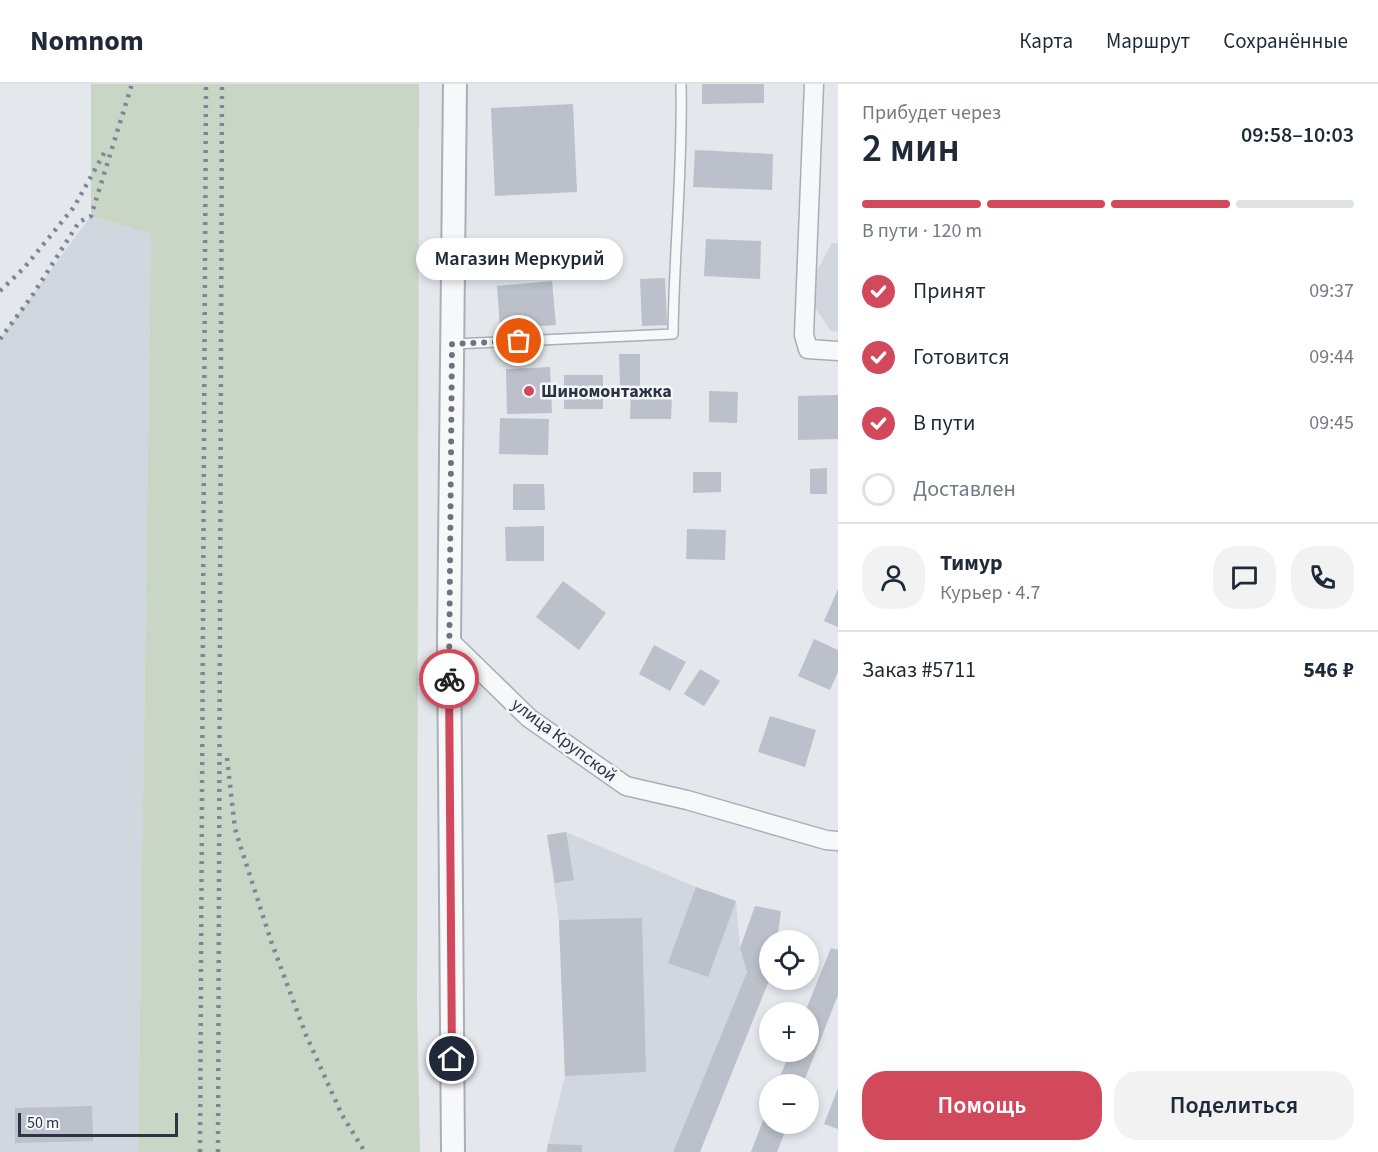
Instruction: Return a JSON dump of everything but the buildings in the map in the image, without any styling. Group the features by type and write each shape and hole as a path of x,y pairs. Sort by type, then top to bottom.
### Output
{"street":[{"path":"453,1152 449,640 455,84"},
{"path":"814,84 804,335 808,349 838,351"},
{"name":"улица Крупской","path":"449,640 529,718 626,786 687,800 826,840 838,841"}],"lane":[{"path":"452,344 673,334 682,124 681,84"}],"shaded area":[{"path":"91,216 151,234 138,1152 0,1152 0,339"},
{"path":"832,243 838,243 838,332 831,331 805,293"},
{"path":"566,832 696,887 736,901 740,948 747,972 673,1152 546,1152 565,1076 559,920 547,835"}],"green space":[{"path":"91,84 419,84 417,1001 420,1152 138,1152 151,234 91,216"}],"railway":[{"path":"0,339 32,296 79,222 91,216 132,84"},
{"path":"200,1152 206,84"},
{"path":"218,1152 222,84"},
{"path":"0,291 24,268 74,207 107,148"},
{"path":"227,758 235,829 271,941 306,1035 342,1115 365,1152"}],"way so far":[{"path":"449,679 452,344 519,341"}],"place":[{"name":"Магазин Меркурий","path":"519,341"},
{"name":"Шиномонтажка","path":"529,391"}],"route":[{"path":"449,679 452,1059"}]}
